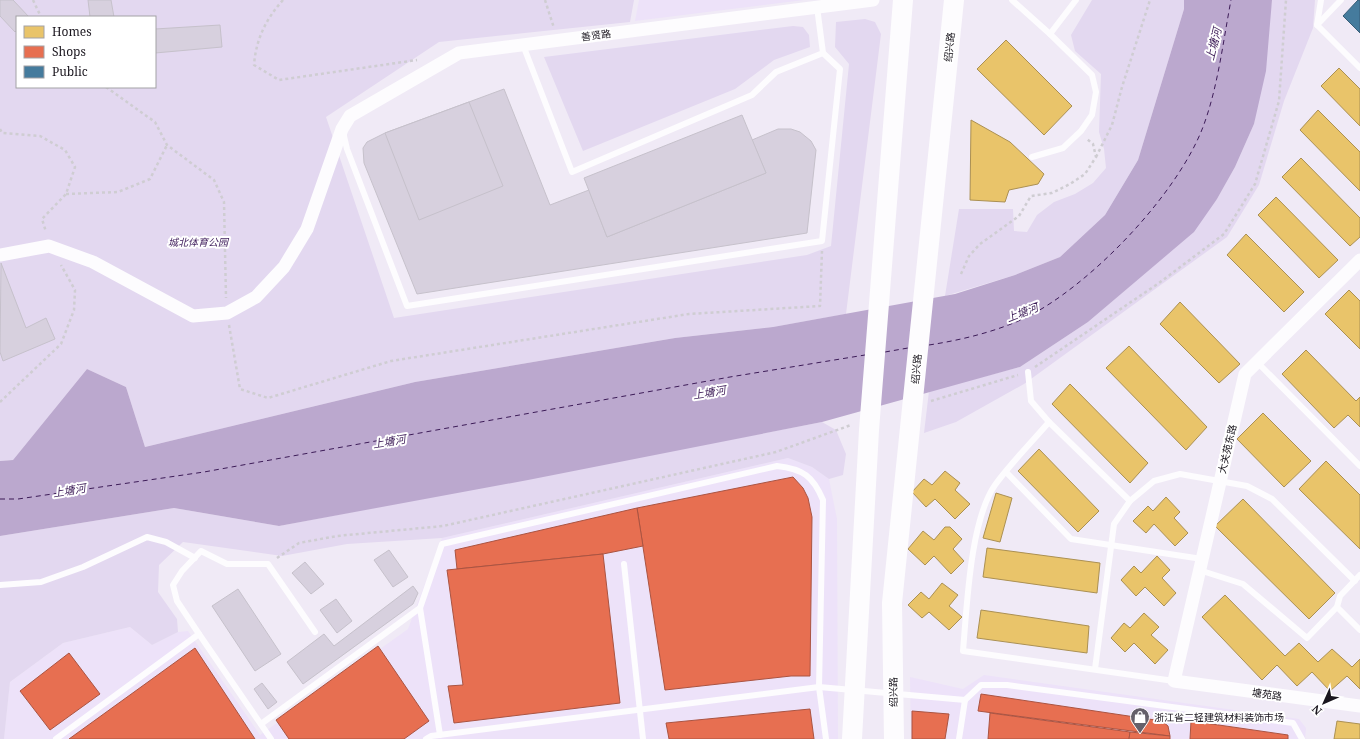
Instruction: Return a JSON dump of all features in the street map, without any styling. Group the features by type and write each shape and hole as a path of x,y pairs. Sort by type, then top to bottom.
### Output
{"main road":[{"path":"852,739 855,690 862,427 879,302 903,0"},
{"name":"绍兴路","path":"894,739 892,603 954,0"}],"street":[{"name":"善贤路","path":"227,313 256,297 284,267 307,229 342,129 350,116 459,53 873,0"},
{"path":"0,256 49,246 93,262 193,316 227,313"},
{"name":"大关苑东路","path":"1174,681 1245,374 1360,260"},
{"name":"塘苑路","path":"1174,681 1360,706"}],"lane":[{"path":"1012,0 1092,74 1096,92 1092,115 1081,131 1062,148 1032,157"},
{"path":"1050,34 1076,0"},
{"path":"1317,25 1321,0"},
{"path":"1317,25 1341,0"},
{"path":"342,129 347,149 407,306 822,241 840,69 824,53 817,7"},
{"path":"1317,25 1360,68"},
{"path":"523,45 572,172 752,95 776,72 824,53"},
{"path":"1257,362 1360,466"},
{"path":"1028,372 1031,401 1048,422 1130,501"},
{"path":"1048,422 995,486 982,513 970,574 964,650 1174,681"},
{"path":"440,735 420,608 442,544 777,466 795,468 816,483 823,500 819,687 826,739"},
{"path":"1006,472 1071,539 1112,545 1200,565 1243,584 1307,638 1337,607 1340,596 1360,575"},
{"path":"1095,669 1114,524 1130,501 1154,481 1180,474 1247,486 1272,499 1355,581"},
{"path":"0,585 40,582 82,567 147,537 166,542 194,558"},
{"path":"271,739 176,601 173,585 182,571 201,551 227,564 268,564 315,632"},
{"path":"624,564 643,739"},
{"path":"1337,607 1360,630"},
{"path":"260,724 420,608"},
{"path":"56,739 199,634"},
{"path":"959,739 965,700 981,685 1007,685 1293,723 1302,739"},
{"path":"426,739 431,736 819,687 893,692 965,700"}],"path":[{"path":"33,0 41,16"},
{"path":"283,0 270,15 255,50 254,65 279,80 420,59"},
{"path":"545,0 557,40"},
{"path":"961,274 970,256 980,244 1019,216 1031,196 1052,193 1085,174 1096,157 1112,125 1122,87 1150,0"},
{"path":"927,402 1028,372 1159,283 1224,234 1254,184 1279,101 1286,0"},
{"path":"107,88 155,122 167,145 214,180 224,202 227,313 240,389 268,398 391,361 689,314 820,306 822,241"},
{"path":"0,129 2,133 40,136 65,150 75,167 66,194 42,219 49,246 76,290 74,310 61,344 0,402"},
{"path":"1081,131 1092,144 1096,157"},
{"path":"66,194 118,192 150,179 167,145"},
{"path":"268,564 299,543 338,536 443,526 776,452 862,427"}],"shaded area":[{"path":"639,0 804,0 635,21"},
{"path":"788,458 812,467 829,479 837,519 838,739 4,739 10,682 63,643 130,627 152,645 178,632 188,631 260,735 408,629 442,538"},
{"name":"浙江省二轻建筑材料装饰市场","path":"984,675 1299,719 1306,728 1305,739 911,739 910,677 963,689"}],"green space":[{"name":"城北体育公园","path":"0,0 634,0 630,22 439,42 326,117 394,318 807,255 831,246 849,64 835,47 836,22 865,19 875,22 881,34 846,314 773,327 675,338 415,382 145,447 126,387 87,369 13,460 0,461"},
{"path":"1092,0 1184,0 1184,9 1138,160 1105,215 1060,257 1015,275 945,296 959,209 1013,209 1014,231 1027,232 1037,215 1054,202 1075,194 1093,183 1106,168 1104,149 1099,132 1101,74 1075,51 1071,35"},
{"path":"1272,0 1315,0 1313,28 1284,101 1259,185 1227,237 1024,384 956,422 924,433 929,391 1020,367 1088,322 1131,285 1217,199 1235,167 1254,124"},
{"path":"793,26 803,27 809,35 810,47 774,60 735,89 583,151 544,57"},
{"path":"822,422 836,430 846,454 843,475 829,479 812,467 788,458 442,538 347,544 282,556 183,542 159,565 158,592 177,619 178,632 152,645 130,627 63,643 10,682 4,739 0,739 0,536 174,508 279,526"}],"water":[{"name":"上塘河","path":"1184,0 1272,0 1266,71 1254,124 1235,167 1217,199 1194,232 1088,322 1020,367 822,422 528,480 279,526 174,508 0,536 0,461 13,460 87,369 126,387 145,447 415,382 675,338 773,327 955,294 1015,275 1060,257 1105,215 1138,160 1184,9"}],"building: Homes":[{"path":"1006,40 1072,106 1044,135 977,69"},
{"path":"1339,68 1360,89 1360,126 1321,86"},
{"path":"1318,110 1360,152 1360,191 1300,130"},
{"path":"971,120 1010,142 1044,174 1038,184 1009,190 1005,202 970,200"},
{"path":"1301,158 1360,218 1360,237 1350,246 1282,177"},
{"path":"1276,197 1338,260 1319,278 1258,215"},
{"path":"1246,234 1304,292 1284,312 1227,255"},
{"path":"1349,290 1360,301 1360,349 1325,314"},
{"path":"1180,302 1240,364 1219,383 1160,324"},
{"path":"1129,346 1207,427 1186,450 1106,368"},
{"path":"1306,350 1356,401 1360,397 1360,427 1348,415 1334,428 1282,374"},
{"path":"1070,384 1148,463 1130,483 1052,404"},
{"path":"1263,413 1311,461 1284,487 1237,439"},
{"path":"1039,449 1099,511 1078,532 1018,471"},
{"path":"1326,461 1360,495 1360,549 1299,489"},
{"path":"945,471 960,483 955,490 970,504 955,519 935,499 926,507 912,492 924,479 932,485"},
{"path":"996,493 1012,498 1000,542 983,538"},
{"path":"1166,497 1180,512 1174,518 1188,533 1175,546 1154,524 1146,533 1133,521 1148,506 1153,511"},
{"path":"1243,499 1335,593 1309,619 1215,526"},
{"path":"945,527 950,527 962,539 953,549 964,561 951,574 934,556 925,565 908,549 923,531 934,540"},
{"path":"987,548 1100,563 1097,593 983,577"},
{"path":"1157,556 1170,570 1162,578 1176,593 1164,606 1145,587 1136,596 1121,580 1134,566 1141,573"},
{"path":"942,583 958,595 949,606 962,617 949,630 929,612 922,618 908,605 921,592 929,599"},
{"path":"1225,595 1285,656 1299,643 1318,662 1332,649 1352,667 1360,659 1360,689 1347,676 1330,691 1312,672 1297,686 1277,665 1262,680 1202,617"},
{"path":"981,610 1089,626 1087,653 977,638"},
{"path":"1144,613 1159,627 1151,635 1168,650 1155,664 1134,643 1125,652 1111,638 1124,623 1130,628"},
{"path":"1337,721 1360,724 1360,739 1334,739"}],"building: Shops":[{"path":"793,477 803,488 808,498 812,517 810,676 791,676 665,690 637,508"},
{"path":"637,508 643,546 603,554 457,569 455,550"},
{"path":"603,554 620,703 454,723 448,686 463,685 447,570"},
{"path":"378,646 429,721 404,739 289,739 276,720"},
{"path":"195,648 255,739 69,739"},
{"path":"69,653 100,694 50,730 20,691"},
{"path":"981,694 1162,721 1168,726 1170,736 978,711"},
{"path":"810,709 814,739 669,739 666,723"},
{"path":"912,711 949,714 945,739 912,739"},
{"path":"990,713 1130,732 1129,739 988,739"},
{"path":"1191,721 1288,735 1288,739 1190,739"},
{"name":"浙江省二轻建筑材料装饰市场","path":"1130,732 1170,736 1170,739 1129,739"}],"building: Public":[{"path":"1358,0 1360,0 1360,33 1343,16"}],"building: Other":[{"path":"0,0 13,0 28,16 16,16 15,32 0,16"},
{"path":"88,0 111,0 114,16 90,16"},
{"path":"220,25 222,47 156,53 156,29"},
{"path":"504,89 550,205 589,190 607,237 766,173 752,140 778,129 791,129 800,132 811,141 816,150 807,233 417,294 364,163 363,148 367,142 385,133"},
{"path":"469,102 503,186 419,220 385,133"},
{"path":"742,115 766,173 607,237 584,178"},
{"path":"1,263 26,328 46,318 55,339 3,361 0,352"},
{"path":"389,550 408,577 393,587 374,560"},
{"path":"305,562 324,584 311,594 292,573"},
{"path":"413,586 418,593 413,604 303,684 287,662 324,634 334,646"},
{"path":"238,589 281,654 255,671 212,606"},
{"path":"336,599 352,621 337,633 320,610"},
{"path":"262,683 277,702 268,709 254,689"}],"ferry route":[{"path":"929,345 966,338 1014,323 1025,318 1077,284 1129,236 1173,181 1191,153 1203,127 1213,96 1231,0"},
{"path":"885,352 908,348"},
{"path":"0,499 18,499 204,472 730,377 865,355"}],"place":[{"name":"浙江省二轻建筑材料装饰市场","path":"1140,734"}]}
